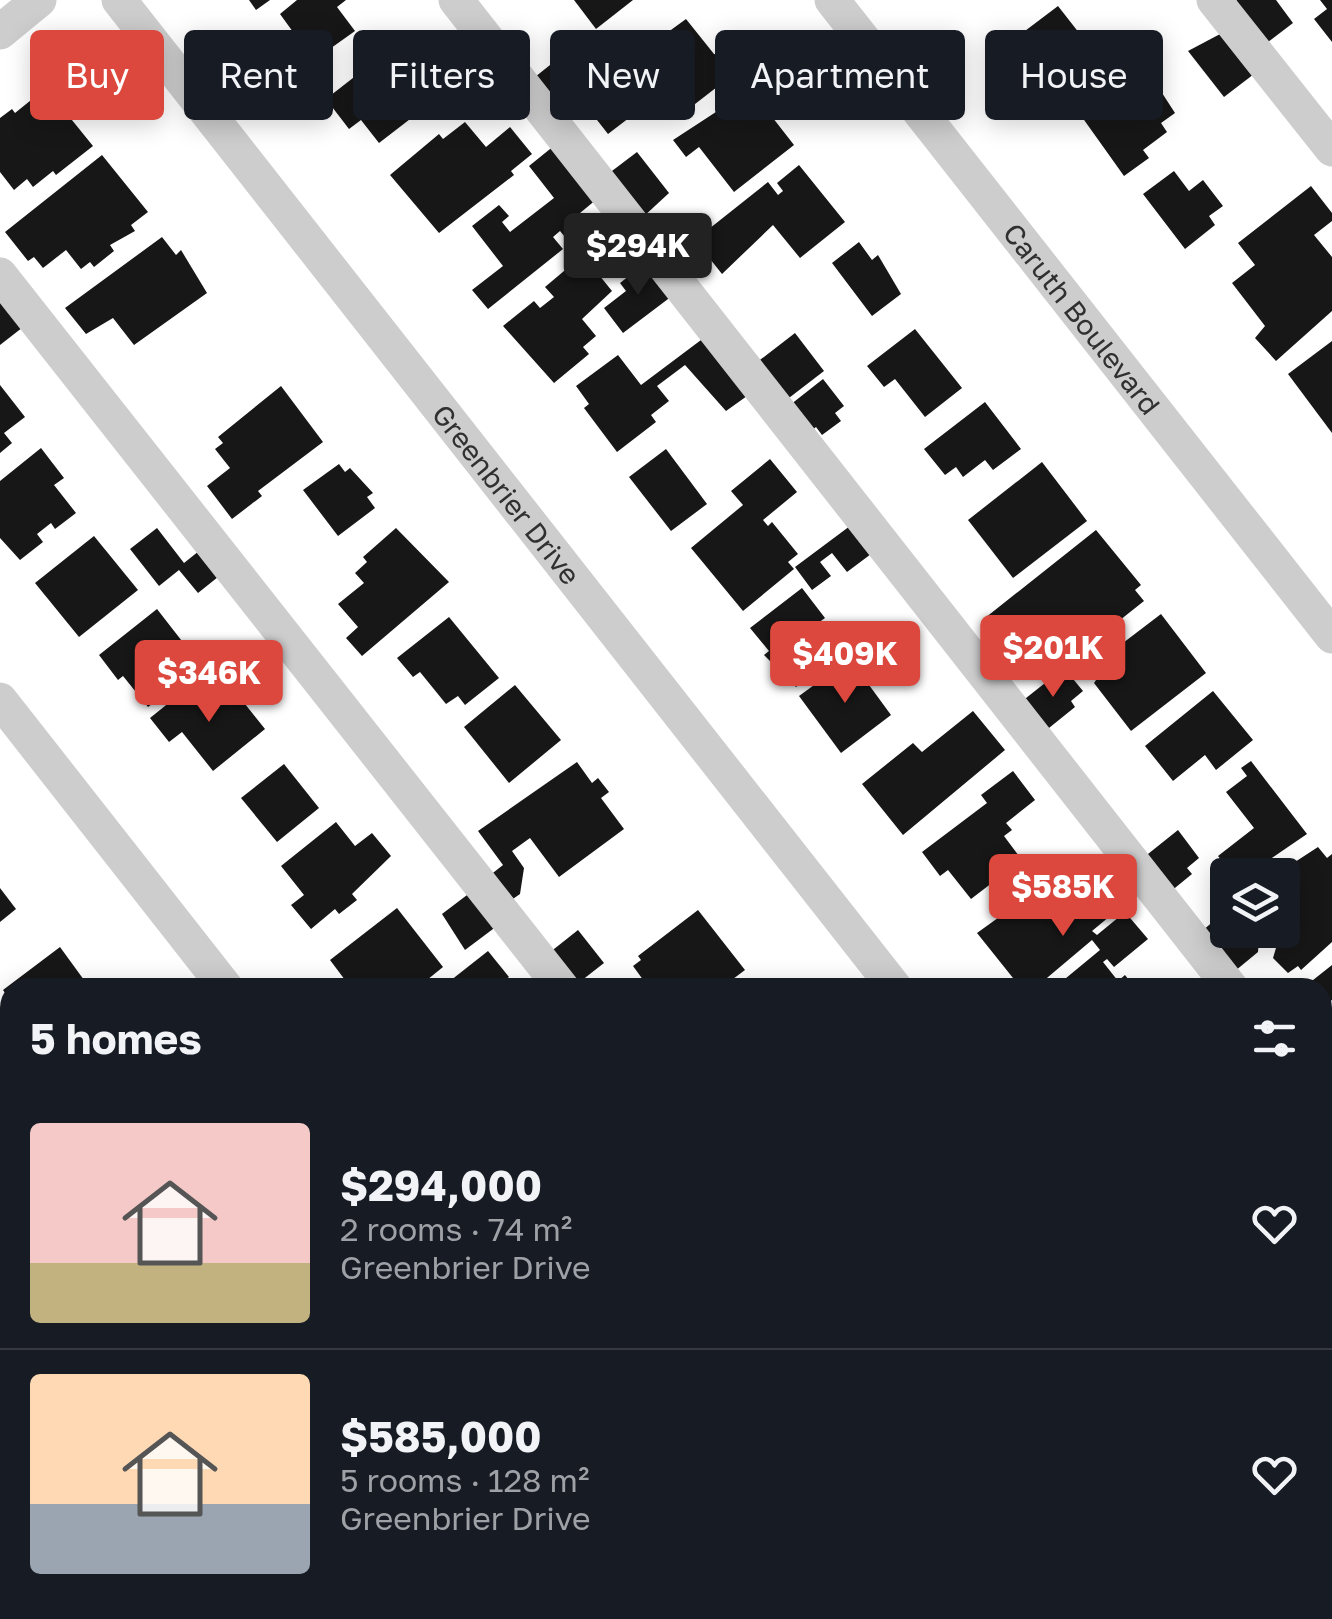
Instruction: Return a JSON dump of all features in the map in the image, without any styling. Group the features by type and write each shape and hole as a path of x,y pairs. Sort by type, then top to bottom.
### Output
{"street":[{"path":"0,32 39,0"},
{"name":"Greenbrier Drive","path":"120,0 887,978"},
{"path":"456,0 1223,978"},
{"name":"Caruth Boulevard","path":"832,0 1332,636"},
{"path":"1214,0 1332,149"},
{"path":"0,274 554,978"},
{"path":"0,700 218,978"}],"building":[{"path":"249,0 270,0 256,10"},
{"path":"297,0 346,0 337,7 354,30 333,47 333,30 292,30 280,14"},
{"path":"574,0 633,0 596,29"},
{"path":"1237,0 1276,0 1293,23 1264,45 1232,4"},
{"path":"1320,0 1332,0 1332,42 1314,19 1327,9"},
{"path":"1058,6 1077,30 1026,30"},
{"path":"686,19 695,30 671,30"},
{"path":"695,30 715,54 715,89 695,104"},
{"path":"1222,33 1254,74 1224,97 1188,51"},
{"path":"550,65 550,96 535,77"},
{"path":"353,78 353,120 361,120 349,129 333,108 333,94"},
{"path":"1163,94 1175,113 1161,123 1167,132 1143,150 1149,158 1124,176 1084,120 1163,120"},
{"path":"30,101 30,120 72,120 93,146 56,175 53,171 33,187 27,179 14,190 0,172 0,118 12,109 15,113"},
{"path":"715,113 715,120 774,120 794,145 734,192 699,147 686,157 673,140"},
{"path":"361,120 409,120 379,143"},
{"path":"597,120 626,120 608,134"},
{"path":"465,122 486,147 510,127 532,154 511,171 514,175 439,233 390,175 439,134 443,139"},
{"path":"555,145 597,199 580,213 591,227 570,243 560,231 553,237 563,249 488,309 472,290 503,266 472,226 499,205 509,216 502,222 510,232 554,198 529,166"},
{"path":"637,152 669,193 642,218 608,174"},
{"path":"102,155 148,212 131,225 135,231 110,245 114,251 94,267 90,262 81,269 66,250 43,268 34,257 28,261 5,232"},
{"path":"799,165 845,222 800,258 773,225 722,274 695,240 768,182 778,195 783,191 777,183"},
{"path":"1174,171 1189,191 1203,180 1223,206 1209,216 1215,225 1185,249 1143,194"},
{"path":"1311,186 1332,213 1332,221 1314,235 1332,257 1332,311 1276,361 1255,338 1265,326 1232,283 1255,265 1238,243"},
{"path":"162,237 176,255 181,250 207,293 134,345 113,318 86,334 65,308"},
{"path":"859,242 872,260 878,255 901,294 872,316 832,263"},
{"path":"583,255 612,291 582,319 596,336 583,347 589,354 554,383 503,326 534,301 540,308 554,297 545,287"},
{"path":"647,262 672,296 623,333 604,308 626,291 620,283"},
{"path":"0,289 27,324 0,345"},
{"path":"915,329 962,388 925,417 895,379 884,387 867,366"},
{"path":"795,333 824,371 785,401 756,363"},
{"path":"705,337 747,396 726,411 685,365 657,386 669,401 651,415 656,422 617,452 584,408 589,404 576,386 618,355 641,385"},
{"path":"1332,341 1332,433 1288,374"},
{"path":"823,379 844,406 835,413 841,421 822,435 816,427 811,431 790,405"},
{"path":"0,385 25,417 4,433 12,443 0,453"},
{"path":"281,386 323,442 258,491 262,496 232,519 207,486 230,468 215,449 223,443 218,437"},
{"path":"985,402 1021,449 993,470 985,460 963,477 956,467 945,475 924,449"},
{"path":"41,448 64,478 54,485 76,513 55,529 51,523 37,534 43,542 20,560 0,538 0,481"},
{"path":"666,449 707,504 671,531 629,477"},
{"path":"770,459 797,492 763,520 768,526 772,522 798,554 788,562 794,569 743,611 691,548 743,505 731,491"},
{"path":"1042,462 1087,521 1013,578 968,520"},
{"path":"339,464 345,472 350,468 373,493 367,497 375,508 338,536 303,490"},
{"path":"854,523 875,551 847,572 832,553 820,562 831,576 812,590 795,567"},
{"path":"157,528 184,563 204,547 223,573 198,593 179,570 159,586 130,549"},
{"path":"396,528 449,582 362,656 346,638 358,627 338,604 364,583 355,573 367,562 363,557"},
{"path":"1096,530 1141,585 1135,590 1144,601 1076,655 1053,626 1018,660 985,618"},
{"path":"94,536 138,590 79,637 35,583"},
{"path":"802,588 825,618 818,623 841,652 796,687 764,655 769,651 750,628"},
{"path":"157,609 185,645 148,675 164,695 148,707 123,676 118,680 99,655"},
{"path":"1161,614 1206,673 1131,731 1094,683 1119,646"},
{"path":"449,617 499,678 465,705 458,696 446,704 420,672 413,677 397,658"},
{"path":"850,659 891,715 841,753 799,696"},
{"path":"1064,668 1083,691 1071,701 1075,707 1044,732 1021,702"},
{"path":"191,685 206,705 225,691 235,704 241,699 265,729 213,771 182,732 169,742 150,718"},
{"path":"515,685 561,740 509,783 464,727"},
{"path":"1213,691 1253,740 1216,770 1205,755 1173,781 1145,746"},
{"path":"973,711 1005,750 903,835 862,784 913,743 922,752"},
{"path":"1251,761 1307,834 1272,858 1218,856 1254,828 1226,792 1247,776 1241,768"},
{"path":"577,762 592,783 598,778 609,792 601,798 624,829 559,877 530,838 512,851 524,868 520,894 510,901 489,876 503,865 478,831"},
{"path":"284,764 319,808 277,842 241,798"},
{"path":"1013,771 1035,800 1006,823 1012,830 1004,836 1022,860 971,899 948,870 940,876 922,852 987,803 981,795"},
{"path":"336,822 355,846 372,833 391,856 352,894 357,900 339,914 335,909 311,929 291,905 304,895 281,866"},
{"path":"1178,830 1199,858 1187,868 1192,874 1170,892 1143,858"},
{"path":"1318,847 1327,858 1332,854 1332,942 1301,970 1298,966 1288,973 1273,958 1276,948 1300,948 1300,859"},
{"path":"1099,878 1122,906 1092,931 1097,935 1125,912 1148,939 1114,967 1107,959 1103,962 1116,978 1066,978 1100,950 1092,940 1047,978 1013,978 977,933 1038,889 1050,903 1058,897 1065,906"},
{"path":"0,888 16,909 0,922"},
{"path":"471,892 497,926 465,950 442,914"},
{"path":"397,908 443,967 429,978 344,978 330,960"},
{"path":"698,910 745,970 734,978 642,978 633,966 641,960 638,956"},
{"path":"1210,924 1210,941 1202,931"},
{"path":"578,930 604,963 585,978 563,978 544,957"},
{"path":"60,947 83,978 19,978"},
{"path":"1216,948 1258,948 1258,952 1235,971"},
{"path":"488,951 509,977 508,978 454,978"},
{"path":"1332,965 1332,978 1316,978"}]}
